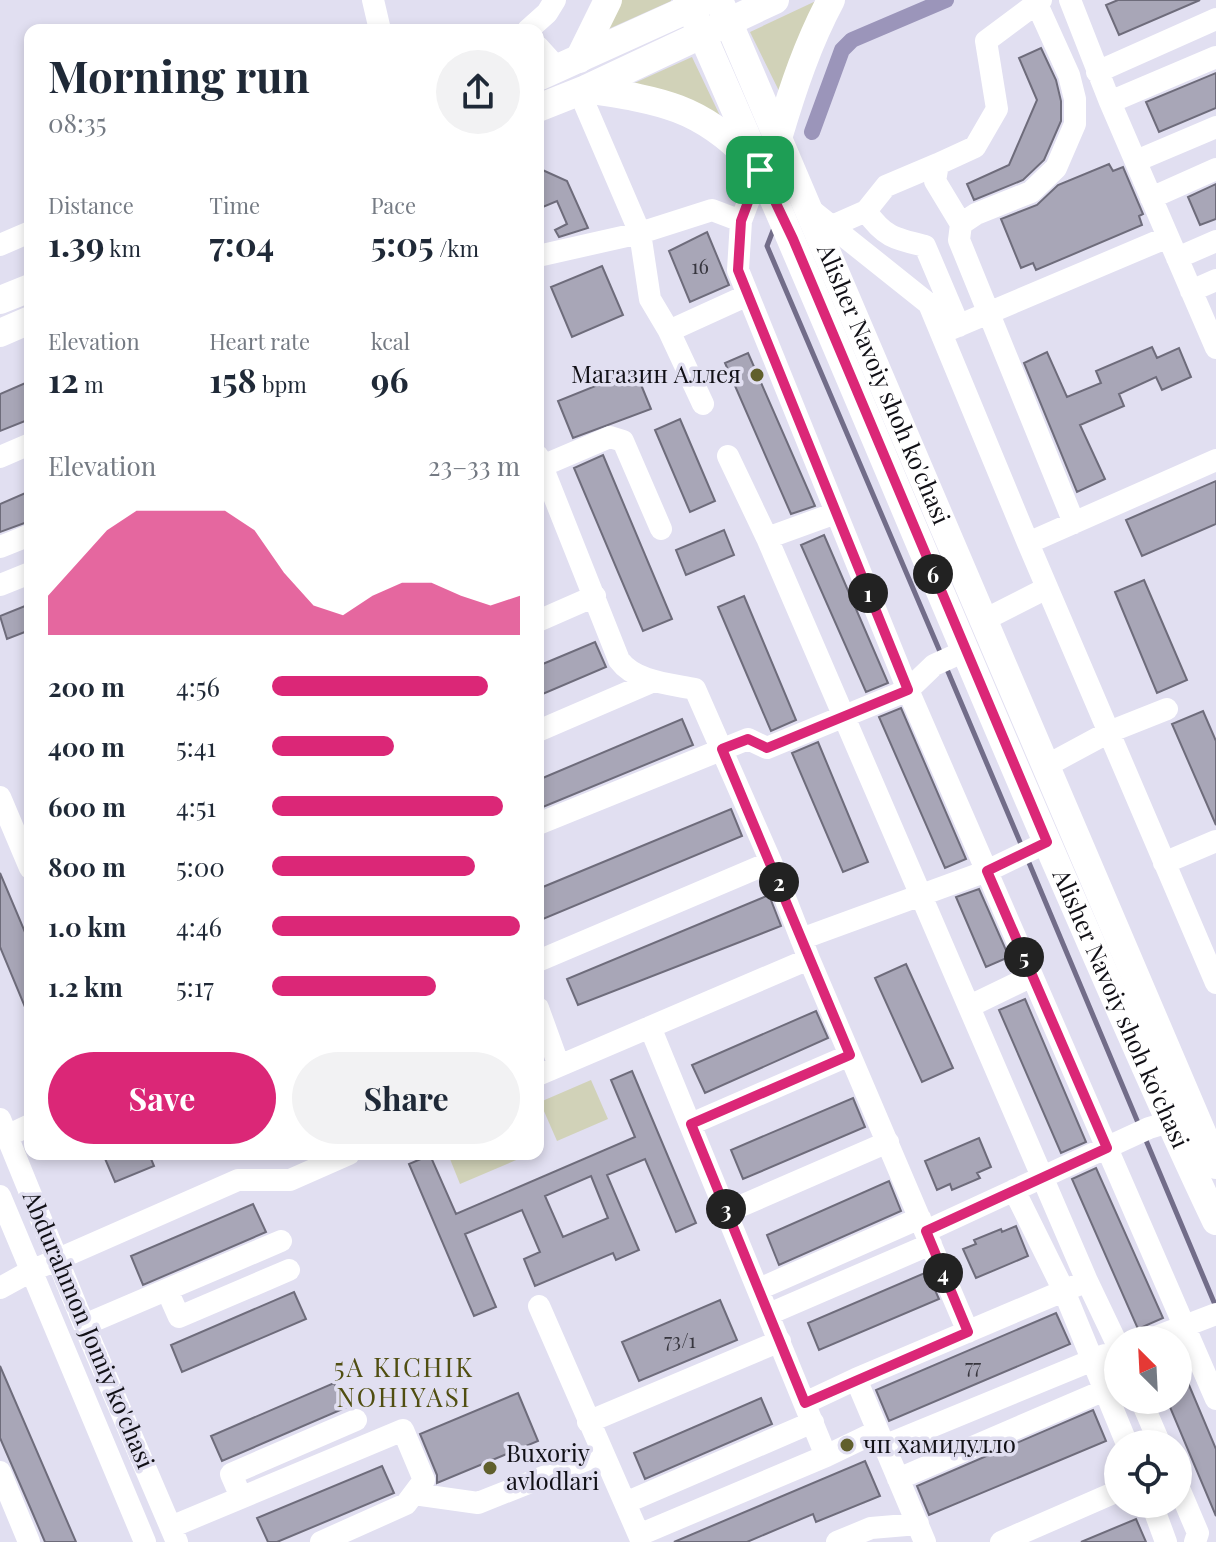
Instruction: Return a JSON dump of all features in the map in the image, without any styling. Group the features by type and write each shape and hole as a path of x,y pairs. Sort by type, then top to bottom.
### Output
{"main road":[{"path":"558,68 608,0"},
{"path":"544,106 703,35 724,11 775,0"},
{"path":"779,135 798,71 831,0"},
{"path":"558,68 695,3"},
{"name":"Alisher Navoiy shoh ko'chasi","path":"695,3 703,35 793,239 951,658 1151,1128 1216,1221"},
{"name":"Alisher Navoiy shoh ko'chasi","path":"724,11 779,135 821,218 984,620 1216,1165"},
{"path":"583,90 644,97 687,111 733,141 760,170"},
{"path":"0,300 24,290"},
{"path":"0,333 24,323"}],"street":[{"path":"373,0 379,24"},
{"path":"535,24 555,0"},
{"path":"1070,0 1097,72 1216,348"},
{"path":"821,218 866,211 886,186 975,147 997,109 986,41 1038,1 1069,75 1075,99 1075,124 1056,168 1031,192 976,214 961,224"},
{"path":"1097,72 1216,19"},
{"path":"544,53 558,68"},
{"path":"1110,102 1216,57"},
{"path":"583,90 640,233 650,299 669,331 703,404"},
{"path":"1136,161 1216,127"},
{"path":"938,164 935,181 961,224 959,240 1074,523"},
{"path":"1151,198 1216,169"},
{"path":"760,170 741,221 738,270 908,690 1184,1326 1212,1315"},
{"path":"544,255 640,233 712,210 741,221"},
{"path":"866,211 879,229 895,239 925,246 950,329 1028,543 1216,983"},
{"path":"821,218 929,304 950,329"},
{"path":"0,245 24,235"},
{"path":"950,329 1172,248 1216,241"},
{"path":"1191,291 1216,280"},
{"path":"669,331 748,295"},
{"path":"544,460 610,437 623,441 661,529"},
{"path":"0,457 24,447"},
{"path":"728,456 846,718 1041,1178 1108,1326"},
{"path":"1028,543 1216,460"},
{"path":"544,471 619,660 624,667 654,681 695,689 968,1332"},
{"path":"767,538 836,513"},
{"path":"0,547 24,537"},
{"path":"0,585 24,575"},
{"path":"984,620 1047,588"},
{"path":"544,618 595,596"},
{"path":"544,822 748,739 767,748 846,718 908,690 951,658"},
{"path":"544,728 654,681"},
{"path":"1046,766 1109,732 1167,709"},
{"path":"0,797 8,842 24,861"},
{"path":"1164,863 1216,841"},
{"path":"544,1045 548,1070 650,1027 805,949 1032,849"},
{"path":"544,958 771,862"},
{"path":"970,1006 1032,976"},
{"path":"650,1027 826,1456"},
{"path":"691,1124 850,1055"},
{"path":"4,1127 24,1125"},
{"name":"Abdurahmon Jomiy ko'chasi","path":"4,1127 174,1535"},
{"path":"769,1314 926,1231 1151,1128"},
{"path":"727,1212 888,1142"},
{"path":"1,1284 238,1180 290,1180 335,1160"},
{"path":"1014,1190 1064,1291 1104,1388"},
{"name":"Abdurahmon Jomiy ko'chasi","path":"0,1196 145,1542"},
{"path":"759,1289 926,1231"},
{"path":"84,1325 281,1241"},
{"path":"167,1290 179,1317 289,1270"},
{"path":"625,1503 809,1413 856,1379 1087,1281"},
{"path":"539,1306 640,1538 826,1456 1104,1353"},
{"path":"588,1422 780,1341"},
{"path":"1192,1344 1216,1399"},
{"path":"837,1542 871,1528 922,1533 856,1379"},
{"path":"898,1479 1104,1390"},
{"path":"241,1497 231,1474 356,1420"},
{"path":"174,1535 241,1497 403,1430 424,1480 414,1494 406,1504 321,1542"},
{"path":"414,1494 478,1503 601,1454"},
{"path":"0,1472 29,1542"},
{"path":"1001,1542 1104,1497"},
{"path":"1192,1514 1203,1536"},
{"path":"1157,1518 1166,1542"}],"green space":[{"path":"619,0 671,0 671,1 604,31"},
{"path":"818,0 782,97 750,32"},
{"path":"692,57 723,122 630,85"},
{"path":"591,1080 608,1119 557,1141 544,1111 544,1100"},
{"path":"450,1160 516,1160 460,1184"}],"building":[{"path":"1118,0 1200,0 1119,35 1106,5"},
{"path":"1041,48 1056,80 1061,101 1061,121 1044,160 1023,180 974,200 967,184 1009,165 1037,100 1019,58"},
{"path":"1216,73 1216,108 1159,132 1146,102"},
{"path":"1109,164 1113,171 1123,167 1143,214 1139,216 1142,225 1036,270 1033,263 1021,268 1001,219 1037,205 1058,185"},
{"path":"544,171 567,181 588,228 559,237 555,230 567,224 557,201 544,206"},
{"path":"1216,184 1216,219 1200,225 1188,197"},
{"path":"707,232 729,285 690,302 669,251"},
{"path":"602,266 623,315 572,337 551,287"},
{"path":"1152,347 1157,358 1179,348 1191,377 1162,390 1156,377 1119,394 1124,406 1080,425 1105,479 1077,492 1024,363 1047,352 1067,397 1101,383 1096,371"},
{"path":"748,353 815,506 791,514 725,363"},
{"path":"635,370 651,409 573,438 558,401"},
{"path":"24,384 24,421 0,431 0,394"},
{"path":"680,419 715,501 690,512 655,430"},
{"path":"603,455 672,619 643,631 574,468"},
{"path":"1216,481 1216,524 1142,556 1126,520"},
{"path":"24,494 24,523 0,532 0,504"},
{"path":"724,530 734,555 686,575 676,550"},
{"path":"824,535 888,683 866,692 801,545"},
{"path":"1144,580 1187,680 1157,693 1115,592"},
{"path":"744,596 796,720 771,731 718,607"},
{"path":"24,606 24,632 7,639 0,616"},
{"path":"595,642 606,667 544,693 544,663"},
{"path":"901,708 966,859 945,868 879,717"},
{"path":"1203,711 1216,741 1216,825 1172,724"},
{"path":"682,719 693,745 544,807 544,777"},
{"path":"818,742 868,862 843,872 792,753"},
{"path":"731,809 742,836 544,919 544,887"},
{"path":"0,873 24,930 24,1005 0,947"},
{"path":"979,889 1009,957 986,967 956,897"},
{"path":"769,895 781,926 578,1005 567,979"},
{"path":"906,964 953,1068 922,1082 875,978"},
{"path":"1025,999 1086,1142 1061,1153 999,1010"},
{"path":"816,1011 828,1038 705,1093 692,1065"},
{"path":"632,1071 696,1223 676,1232 645,1159 607,1175 639,1250 616,1260 613,1253 535,1286 524,1259 540,1252 522,1210 465,1234 496,1307 474,1316 409,1164 432,1160 456,1214 635,1137 611,1080","holes":["591,1176 608,1218 563,1237 545,1196"]},
{"path":"853,1098 865,1127 743,1179 731,1150"},
{"path":"979,1138 991,1167 977,1173 980,1178 952,1190 950,1184 937,1190 925,1161"},
{"path":"106,1160 152,1160 154,1166 115,1182"},
{"path":"1096,1168 1163,1318 1137,1326 1072,1179"},
{"path":"889,1181 901,1211 779,1265 767,1235"},
{"path":"253,1204 266,1232 143,1285 131,1256"},
{"path":"1016,1226 1028,1256 976,1278 963,1249 976,1244 974,1240"},
{"path":"927,1272 939,1299 819,1350 808,1323"},
{"path":"294,1292 306,1319 182,1372 171,1345"},
{"path":"720,1300 737,1340 639,1381 622,1342"},
{"path":"1056,1313 1070,1344 889,1421 876,1390"},
{"path":"0,1366 76,1542 45,1542 0,1438"},
{"path":"334,1383 345,1408 222,1461 211,1436"},
{"path":"1192,1392 1216,1449 1216,1516 1192,1459 1192,1430 1180,1430 1173,1414 1192,1414"},
{"path":"518,1393 538,1441 437,1483 437,1475 420,1434"},
{"path":"761,1398 772,1424 645,1479 634,1453"},
{"path":"1093,1410 1104,1436 1104,1442 929,1515 917,1486"},
{"path":"865,1461 880,1496 816,1522 813,1514 747,1542 674,1542"},
{"path":"382,1466 394,1493 277,1542 268,1542 257,1518"},
{"path":"1136,1519 1146,1542 1081,1542"}],"waterway":[{"path":"812,132 842,50 852,40 946,0"},
{"path":"774,228 767,246 941,654"},
{"path":"946,667 1023,849"},
{"path":"1027,858 1139,1125"},
{"path":"1145,1138 1216,1307"}],"place":[{"name":"Магазин Аллея","path":"757,375"},
{"name":"чп хамидулло","path":"847,1445"},
{"name":"Buxoriy avlodlari","path":"490,1468"}],"district":[{"name":"5A KICHIK NOHIYASI","path":"404,1383"}],"route":[{"path":"760,170 793,239 1047,842 987,871 1107,1148 926,1231 968,1332 805,1403 691,1124 850,1055 722,749 748,739 767,748 908,690 738,270 741,221 760,170"}]}
